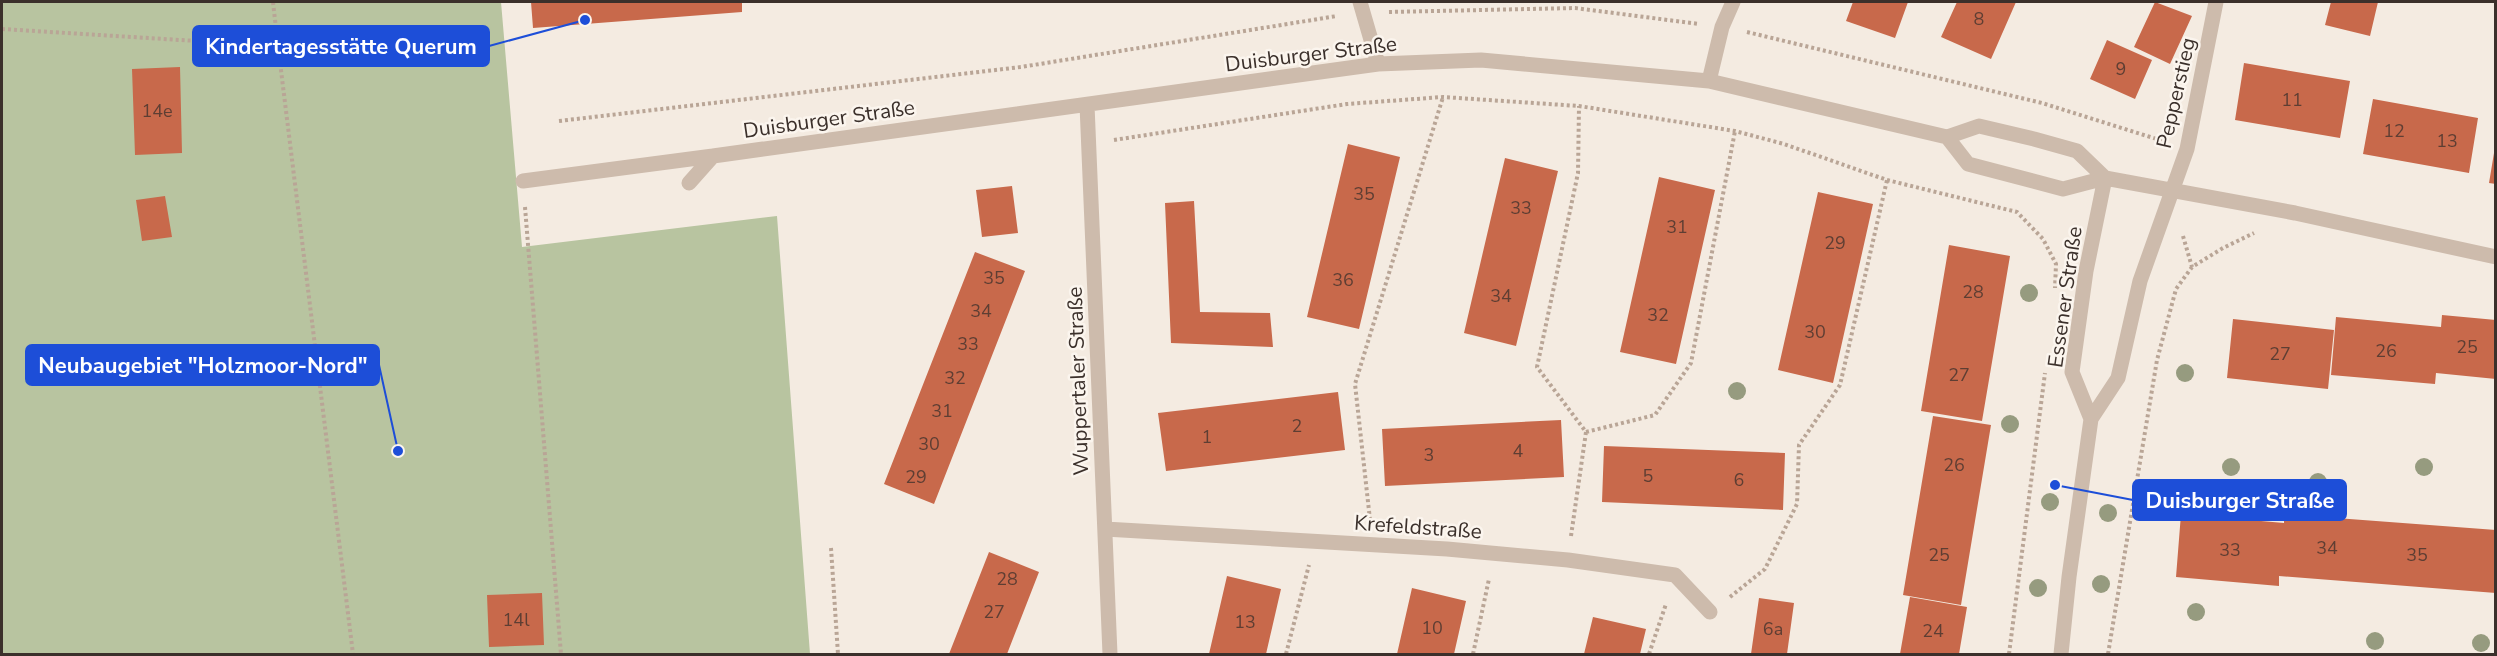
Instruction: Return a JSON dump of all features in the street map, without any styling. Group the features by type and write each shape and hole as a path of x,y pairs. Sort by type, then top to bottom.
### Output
{"street":[{"path":"1360,2 1378,64"},
{"path":"1709,81 1722,27 1733,2"},
{"name":"Pepperstieg","path":"2170,192 2187,149 2216,2"},
{"name":"Duisburger Straße","path":"523,181 1378,64 1481,60 1709,81 1947,137"},
{"name":"Wuppertaler Straße","path":"1087,105 1110,654"},
{"path":"2105,178 2077,151 2034,139 1979,126 1947,137 1968,164 2063,189 2105,178 2170,192 2295,213 2496,257"},
{"path":"689,183 713,156"},
{"name":"Essener Straße","path":"2091,419 2072,372 2086,271 2105,178"},
{"name":"Essener Straße","path":"2061,654 2069,577 2091,419 2118,378 2140,281 2170,192"},
{"name":"Krefeldstraße","path":"1106,530 1494,554 1568,560 1675,575"},
{"path":"1675,575 1710,612"}],"path":[{"path":"273,2 353,654"},
{"path":"2,29 279,46"},
{"path":"559,121 800,91"},
{"path":"1373,545 1355,384 1443,97"},
{"path":"1089,144 1347,104 1443,97 1579,106 1735,132 1784,144 1887,180 2017,212 2043,239 2056,264 2055,292"},
{"path":"2042,103 2187,149"},
{"path":"1568,560 1586,432 1537,367 1578,173 1579,106"},
{"path":"1586,432 1654,415 1691,363 1735,132"},
{"path":"1710,612 1765,569 1797,504 1799,445 1840,385 1887,180"},
{"path":"523,181 561,654"},
{"path":"2108,654 2157,360 2176,289 2192,267 2223,248 2295,213"},
{"path":"2009,654 2046,362"},
{"path":"1286,654 1315,542"},
{"path":"831,548 838,654"},
{"path":"1473,654 1494,554"},
{"path":"1649,654 1675,575"}],"green space":[{"path":"2,2 501,2 522,247 777,216 810,654 2,654"}],"building":[{"path":"531,2 742,2 742,12 533,28"},
{"path":"1853,2 1908,2 1895,38 1846,21"},
{"path":"1957,2 2016,2 1991,59 1941,37"},
{"path":"2155,2 2192,16 2170,64 2134,47"},
{"path":"2331,2 2378,2 2370,36 2325,25"},
{"path":"2107,40 2152,60 2135,99 2090,79"},
{"path":"2244,63 2350,81 2340,138 2235,120"},
{"path":"180,67 182,153 135,155 132,69"},
{"path":"2373,99 2478,118 2469,173 2363,154"},
{"path":"1348,144 1400,157 1359,329 1307,317"},
{"path":"2494,153 2496,153 2496,184 2489,183"},
{"path":"1505,158 1558,171 1516,346 1464,333"},
{"path":"1659,177 1715,190 1676,364 1620,352"},
{"path":"1012,186 1018,233 982,237 976,190"},
{"path":"1818,192 1873,204 1833,383 1778,370"},
{"path":"165,196 172,237 142,241 136,200"},
{"path":"1194,201 1200,312 1270,313 1273,347 1171,343 1165,203"},
{"path":"1949,245 2010,256 1982,421 1921,411"},
{"path":"975,252 1025,271 934,504 884,484"},
{"path":"2442,315 2496,320 2496,379 2436,373 2435,384 2331,375 2336,317 2441,327"},
{"path":"2233,319 2334,330 2328,389 2227,378"},
{"path":"1338,392 1345,450 1166,471 1158,413"},
{"path":"1933,416 1991,425 1961,605 1903,595"},
{"path":"1561,420 1564,477 1385,486 1382,429"},
{"path":"1604,446 1785,453 1783,510 1602,502"},
{"path":"2181,514 2284,523 2284,514 2496,530 2496,593 2279,576 2279,586 2176,577"},
{"path":"989,552 1039,572 1007,654 949,654"},
{"path":"1227,576 1281,589 1266,654 1209,654"},
{"path":"1412,588 1466,601 1454,654 1397,654"},
{"path":"542,593 544,645 489,647 487,595"},
{"path":"1910,597 1967,607 1959,654 1900,654"},
{"path":"1759,598 1794,603 1787,654 1751,654"},
{"path":"1593,617 1646,629 1640,654 1584,654"}],"place":[{"name":"Kindertagesstätte Querum","path":"585,20"},
{"name":"Neubaugebiet \"Holzmoor-Nord\"","path":"398,451"},
{"name":"Duisburger Straße","path":"2055,485"}]}
